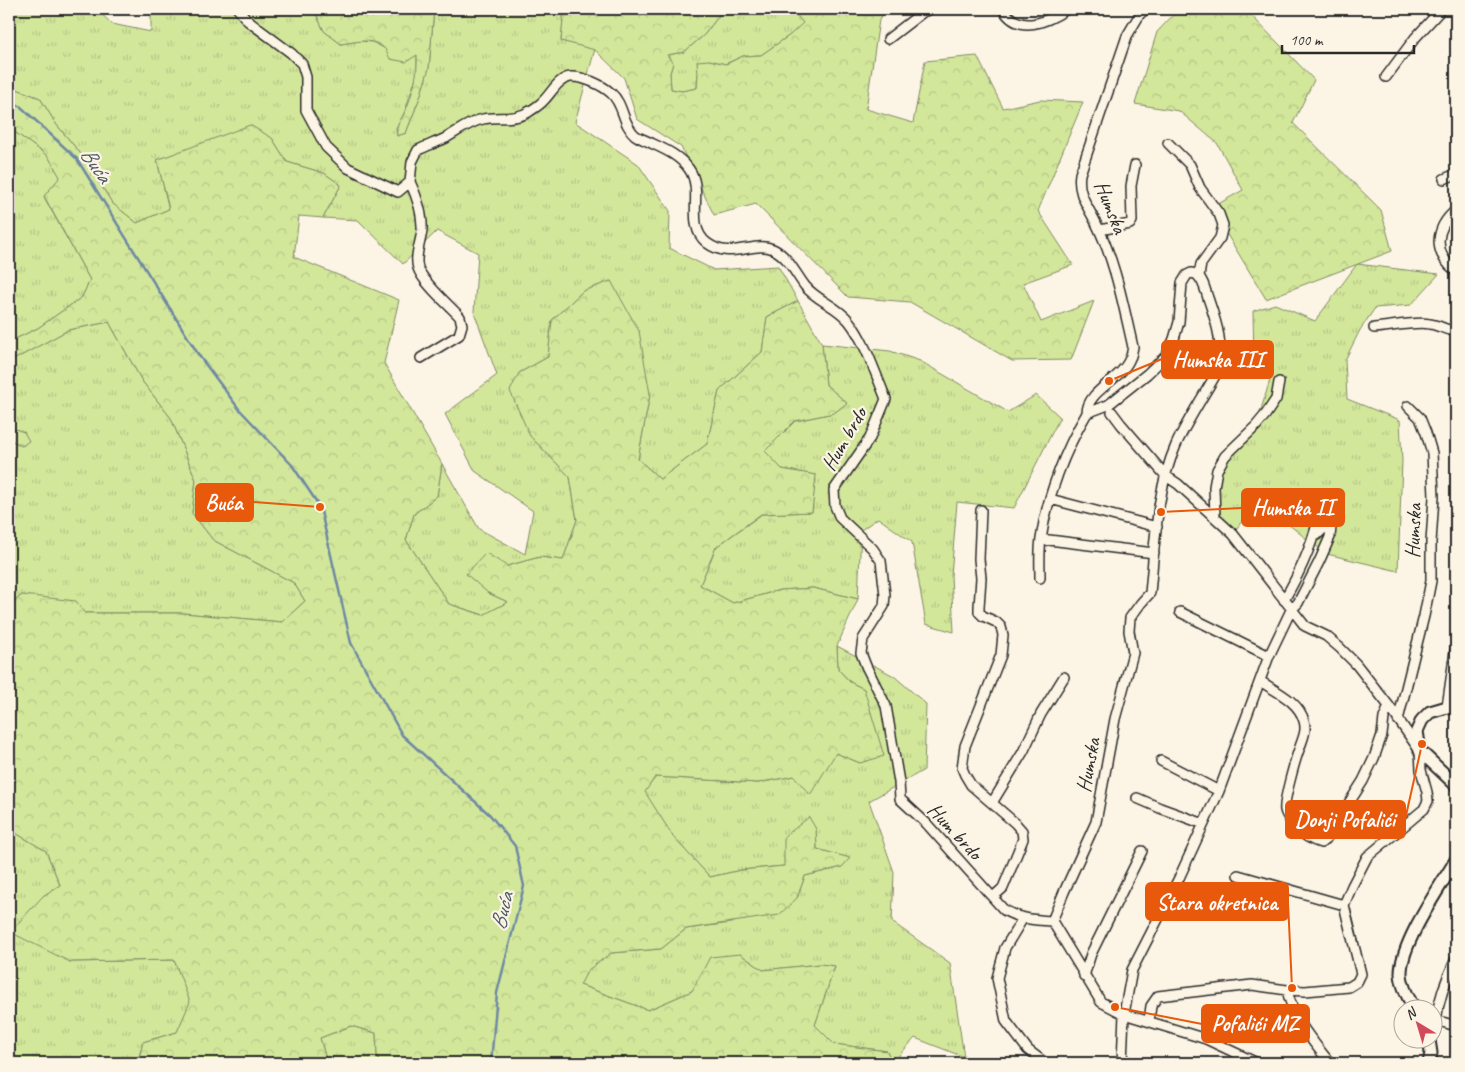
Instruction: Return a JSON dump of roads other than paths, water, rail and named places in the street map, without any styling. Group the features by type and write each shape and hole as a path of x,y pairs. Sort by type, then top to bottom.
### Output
{"street":[{"path":"238,9 248,21 291,53 302,64 306,77 306,110 326,147 348,168 398,192 410,182 419,202 422,230 417,266 422,277 460,317 462,325 459,335 421,358"},
{"path":"888,39 923,12 931,9"},
{"path":"1003,9 1011,19 1020,23 1034,24 1053,18 1067,9"},
{"name":"Humska","path":"1040,578 1041,539 1050,498 1068,447 1087,413 1090,400 1120,373 1130,359 1133,346 1113,262 1078,184 1127,36 1140,14 1146,9"},
{"path":"1386,77 1415,38 1438,13 1439,9"},
{"name":"Hum brdo","path":"410,182 412,162 418,150 445,138 469,124 483,119 511,118 529,112 545,100 556,85 569,77 582,79 596,84 612,94 619,104 626,123 636,136 675,154 689,170 695,184 696,225 699,234 708,243 719,250 738,251 762,247 772,248 786,258 806,287 848,320 859,339 886,399 870,438 834,490 835,506 840,518 873,550 881,561 886,595 884,606 864,639 861,653 886,706 899,782 900,799 926,823 1004,910 1023,918 1052,921"},
{"path":"1087,413 1108,405 1147,374 1167,355 1179,322 1182,283 1187,275 1191,273 1200,276 1202,264 1220,238 1223,225 1219,214 1200,188 1190,165 1168,143"},
{"path":"1100,230 1130,224 1132,221 1131,186 1135,165"},
{"path":"1444,179 1456,174"},
{"path":"1456,210 1443,224 1438,241 1443,256 1456,271"},
{"name":"Humska","path":"1052,921 1096,822 1115,719 1133,653 1129,631 1130,618 1150,593 1159,500 1166,476 1176,445 1216,374 1220,362 1217,325 1200,276"},
{"path":"1374,328 1425,323 1456,331"},
{"path":"1215,516 1214,487 1217,470 1226,456 1266,414 1276,399 1279,382"},
{"name":"Humska","path":"1398,720 1431,581 1434,497 1432,452 1420,418 1408,406"},
{"path":"1112,412 1166,476 1215,516 1243,545 1304,626 1326,636 1356,664 1389,706 1420,751 1456,785"},
{"path":"1050,498 1157,527"},
{"path":"1284,600 1296,578 1317,527 1320,506"},
{"name":"Hum brdo","path":"981,510 979,612 996,622 1001,627 1003,635 1001,654 965,746 962,768 964,775 971,784 1019,827 1022,831 1023,839 1003,888 993,898"},
{"path":"1122,1063 1124,1014 1132,970 1179,878 1219,792 1269,656 1291,610 1298,603 1319,562 1330,537 1330,525 1327,525 1313,537"},
{"path":"1041,539 1154,553"},
{"path":"1180,612 1269,656"},
{"path":"1149,1021 1151,1006 1158,996 1252,985 1305,991 1350,987 1357,982 1361,974 1344,906 1367,857 1424,809 1428,801 1428,792 1421,770 1417,731 1422,720 1430,712 1451,708 1456,644"},
{"path":"992,803 1023,752 1042,714 1064,677"},
{"path":"1260,681 1290,701 1299,710 1304,721 1306,730 1299,748 1285,810 1290,820 1300,832 1321,843 1326,839 1363,781 1382,735 1384,718 1389,706"},
{"path":"1162,761 1219,792"},
{"path":"1137,798 1204,824"},
{"path":"1084,976 1091,954 1142,851"},
{"path":"1410,1000 1401,974 1402,959 1410,940 1456,860"},
{"path":"1238,875 1344,906"},
{"path":"1023,918 1005,948 998,978 1006,1021 1028,1050 1045,1063"},
{"path":"1052,921 1101,1002 1124,1014 1206,1039 1257,1063"},
{"path":"1438,1000 1447,976 1456,959"},
{"path":"1287,990 1289,1001 1300,1024 1330,1063"},
{"path":"1442,1022 1456,1026"},
{"path":"1429,1063 1431,1050"}],"waterway":[{"name":"Buća","path":"9,100 21,107 77,159 200,357 239,409 292,465 320,507 351,643 402,735 490,815 515,846 524,886 497,993 491,1063"}],"place":[{"name":"Humska III","path":"1109,381"},
{"name":"Buća","path":"320,507"},
{"name":"Humska II","path":"1161,512"},
{"name":"Donji Pofalići","path":"1422,744"},
{"name":"Stara okretnica","path":"1292,988"},
{"name":"Pofalići MZ","path":"1115,1007"}]}
